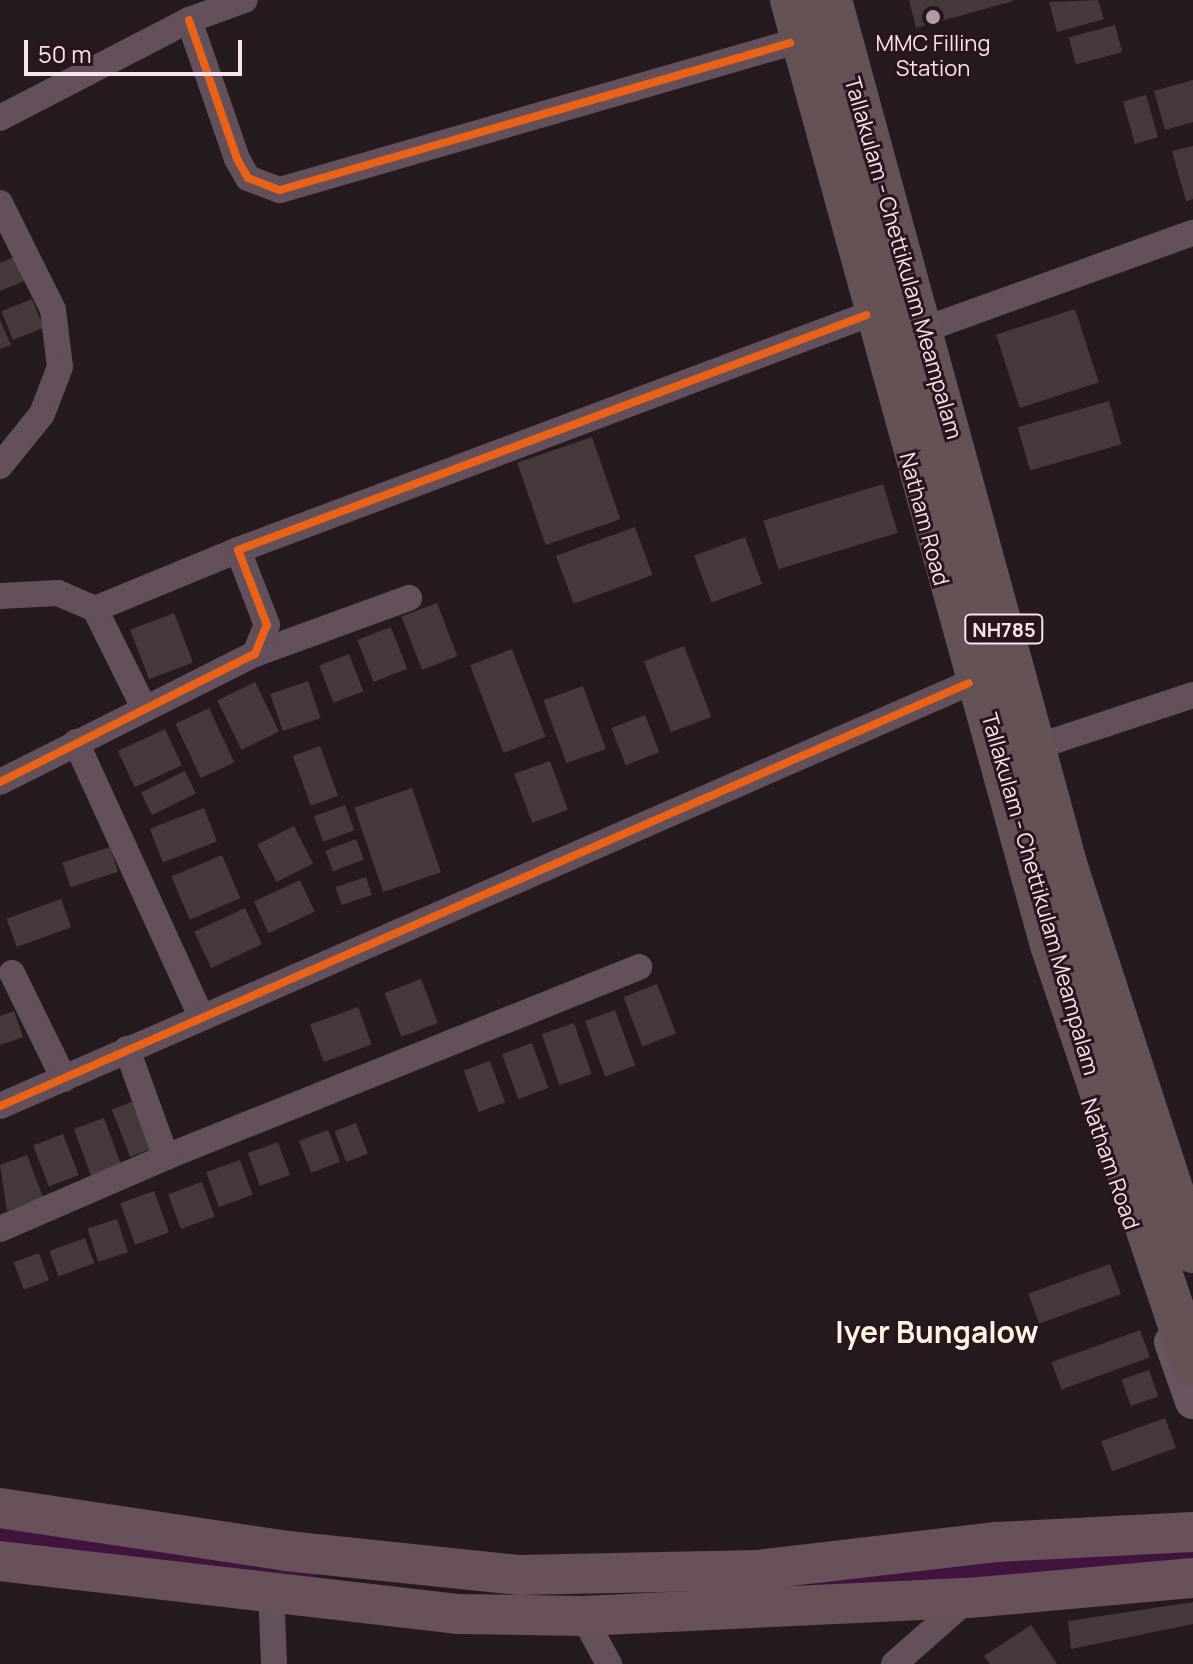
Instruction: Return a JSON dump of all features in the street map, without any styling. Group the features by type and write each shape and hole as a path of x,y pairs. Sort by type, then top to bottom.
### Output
{"highway":[{"name":"Tallakulam - Chettikulam Meampalam","path":"791,0 1051,945 1193,1366"},
{"name":"Tallakulam - Chettikulam Meampalam","path":"831,0 1075,895 1193,1252"}],"main road":[{"name":"Natham Road","path":"778,0 1042,954 1193,1401"},
{"path":"844,0 1118,996 1193,1213"},
{"path":"0,1508 287,1551 520,1575 757,1570 997,1542 1193,1532"},
{"path":"0,1561 271,1589 457,1614 583,1616 969,1598 1193,1578"}],"street":[{"path":"0,118 189,20 245,0"},
{"path":"189,20 237,159 248,178 280,190 790,43"},
{"path":"0,203 53,310 60,367 42,414 0,466"},
{"path":"934,326 1193,233"},
{"path":"95,609 238,550 867,315"},
{"path":"238,550 267,625 255,654"},
{"path":"2,588 58,593 95,609 144,708"},
{"path":"0,782 255,654 409,598"},
{"path":"0,1106 969,683"},
{"path":"1048,743 1193,695"},
{"path":"76,742 201,1016"},
{"path":"0,1229 166,1157 639,967"},
{"path":"4,972 64,1079"},
{"path":"127,1049 166,1157"},
{"path":"271,1589 274,1664"},
{"path":"894,1664 969,1598"},
{"path":"583,1616 609,1664"}],"building":[{"path":"909,0 1013,0 1013,1 916,28"},
{"path":"1098,0 1104,19 1057,32 1049,2"},
{"path":"1115,25 1122,52 1076,64 1069,37"},
{"path":"1193,80 1193,122 1165,130 1154,91"},
{"path":"1146,95 1158,137 1135,144 1123,102"},
{"path":"1193,146 1193,199 1186,201 1172,151"},
{"path":"19,255 29,279 0,291 0,263"},
{"path":"32,299 44,328 13,340 1,311"},
{"path":"1075,309 1099,382 1020,408 996,335"},
{"path":"0,320 11,345 0,349"},
{"path":"1109,401 1121,444 1030,470 1018,427"},
{"path":"592,437 620,519 546,545 517,463"},
{"path":"883,484 898,533 778,569 763,521"},
{"path":"635,527 652,575 574,604 556,556"},
{"path":"745,537 762,584 711,602 694,555"},
{"path":"437,603 457,656 422,670 402,617"},
{"path":"174,613 193,662 149,679 130,630"},
{"path":"391,627 407,669 374,682 357,640"},
{"path":"684,646 711,717 671,732 644,661"},
{"path":"512,649 546,737 504,753 470,665"},
{"path":"349,654 363,691 333,703 319,665"},
{"path":"308,681 321,718 283,731 270,694"},
{"path":"255,682 279,731 241,750 217,700"},
{"path":"583,686 606,749 566,763 544,700"},
{"path":"209,708 234,762 201,778 175,724"},
{"path":"645,715 659,752 626,765 611,728"},
{"path":"165,729 182,765 135,787 118,751"},
{"path":"320,746 338,796 311,806 293,756"},
{"path":"550,761 568,810 532,823 514,774"},
{"path":"185,771 196,793 152,815 141,792"},
{"path":"412,788 441,872 383,892 354,808"},
{"path":"345,805 354,830 323,842 314,816"},
{"path":"204,808 217,842 163,862 150,829"},
{"path":"294,826 313,863 277,882 257,845"},
{"path":"356,839 364,860 333,871 325,851"},
{"path":"110,847 118,872 70,887 62,862"},
{"path":"222,855 240,898 190,920 171,876"},
{"path":"366,877 372,895 341,905 336,887"},
{"path":"300,880 315,912 269,933 254,902"},
{"path":"61,899 71,927 17,947 6,919"},
{"path":"245,908 262,944 211,968 194,932"},
{"path":"421,979 438,1023 401,1037 385,993"},
{"path":"657,984 676,1033 642,1046 623,997"},
{"path":"358,1007 372,1045 324,1062 310,1024"},
{"path":"615,1010 635,1065 605,1076 585,1021"},
{"path":"14,1011 23,1037 0,1045 0,1016"},
{"path":"574,1023 592,1074 559,1085 542,1034"},
{"path":"532,1043 548,1088 518,1099 502,1054"},
{"path":"490,1061 505,1102 479,1112 464,1071"},
{"path":"139,1099 157,1147 130,1157 112,1109"},
{"path":"104,1118 122,1169 92,1180 74,1129"},
{"path":"356,1123 368,1154 346,1162 335,1131"},
{"path":"328,1130 340,1162 311,1173 299,1141"},
{"path":"63,1134 79,1175 49,1187 33,1145"},
{"path":"278,1142 290,1175 260,1186 248,1153"},
{"path":"27,1155 43,1197 7,1211 0,1165"},
{"path":"240,1160 253,1195 219,1207 206,1172"},
{"path":"202,1182 215,1217 181,1229 168,1194"},
{"path":"154,1191 169,1232 135,1245 120,1203"},
{"path":"117,1219 128,1252 98,1262 88,1229"},
{"path":"85,1238 94,1263 59,1276 49,1251"},
{"path":"39,1253 49,1280 24,1289 14,1262"},
{"path":"1110,1264 1121,1294 1039,1324 1028,1294"},
{"path":"1140,1330 1150,1357 1062,1389 1052,1362"},
{"path":"1149,1370 1158,1396 1131,1406 1122,1379"},
{"path":"1165,1418 1176,1448 1112,1471 1101,1441"},
{"path":"1193,1602 1193,1624 1071,1649 1068,1621"},
{"path":"1031,1625 1057,1664 990,1664 984,1656"}],"waterway":[{"path":"0,1531 302,1577"},
{"path":"829,1586 1193,1555"}],"cycle path":[{"path":"189,20 237,159 248,178 280,190 790,43"},
{"path":"0,782 255,654 267,625 238,550 867,315"},
{"path":"0,1106 969,683"}],"place":[{"name":"MMC Filling Station","path":"933,17"}],"district":[{"name":"Iyer Bungalow","path":"937,1332"}]}
